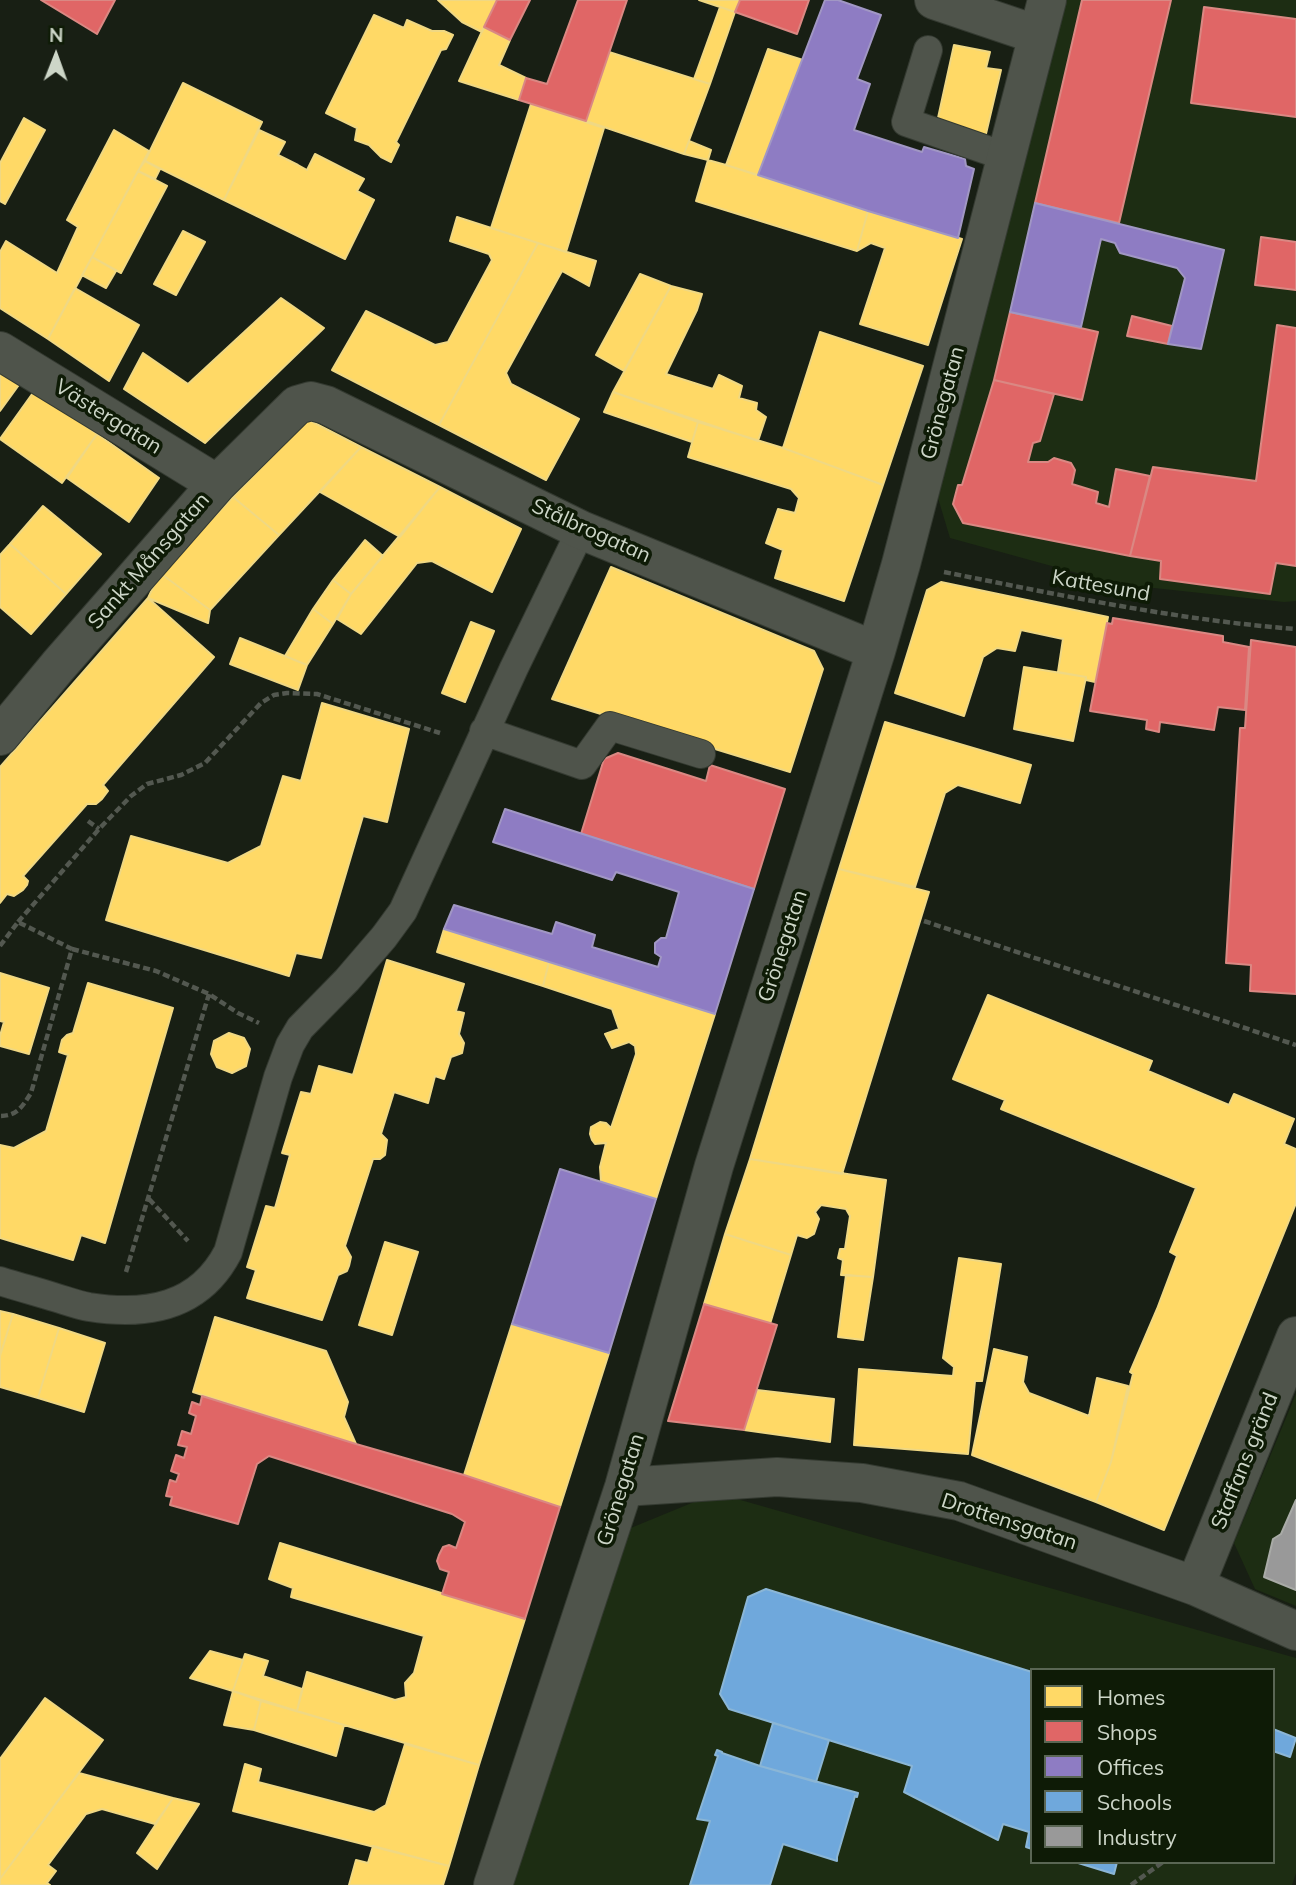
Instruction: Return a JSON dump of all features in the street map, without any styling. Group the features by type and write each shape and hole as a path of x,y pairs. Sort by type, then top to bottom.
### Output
{"street":[{"path":"934,0 1043,18"},
{"name":"Grönegatan","path":"494,1885 624,1487 714,1166 876,652 1043,18"},
{"name":"Västergatan","path":"0,351 217,484"},
{"name":"Sankt Månsgatan","path":"0,736 217,484 297,405 311,401"},
{"name":"Stålbrogatan","path":"311,401 326,405 582,530 876,652"},
{"name":"Staffans gränd","path":"1195,1586 1296,1336"},
{"name":"Drottensgatan","path":"624,1487 776,1477 862,1483 959,1501 1195,1586 1296,1631"}],"lane":[{"path":"928,50 905,122 1007,157"},
{"path":"0,1281 87,1307 133,1311 162,1307 191,1296 215,1271 228,1252 278,1077 294,1038 313,1013 347,980 384,937 403,911 513,668 582,530"},
{"path":"481,739 582,765 610,726 701,754"}],"path":[{"name":"Kattesund","path":"901,564 1115,606 1296,629"},
{"path":"0,946 99,828 131,796 147,784 181,775 205,763 261,703 274,695 317,694 481,739"},
{"path":"88,821 99,828"},
{"path":"924,921 1296,1045"},
{"path":"18,922 72,949 156,971 209,994 238,1013 294,1038"},
{"path":"0,1116 18,1112 31,1093 72,949"},
{"path":"115,1309 209,994"},
{"path":"148,1198 215,1271"},
{"path":"1131,1885 1160,1864"}],"shaded area":[{"path":"1059,0 1296,0 1296,601 1284,602 1117,584 950,538 938,498"},
{"path":"1296,1394 1296,1606 1255,1589 1234,1543"},
{"path":"716,1493 1296,1658 1296,1873 1292,1885 511,1885 621,1532"}],"building: Homes":[{"path":"438,0 497,0 482,32 462,22"},
{"path":"699,0 740,0 735,12"},
{"path":"720,7 735,12 710,84 694,79"},
{"path":"374,15 404,28 407,20 432,31 444,31 453,35 446,49 441,50 396,142 399,145 391,162 381,157 369,145 355,140 357,128 326,113"},
{"path":"484,27 510,40 499,65 526,78 519,100 459,81"},
{"path":"954,45 990,52 986,68 1001,70 985,138 936,127"},
{"path":"768,49 803,60 758,175 726,165"},
{"path":"609,52 710,84 684,154 586,121"},
{"path":"183,83 262,122 224,200 145,161"},
{"path":"531,104 604,128 566,252 491,228"},
{"path":"24,118 45,130 5,204 0,201 0,163"},
{"path":"114,130 149,151 48,339 0,308 0,252 6,241 57,273 78,227 67,220"},
{"path":"259,130 285,142 278,155 307,170 315,154 364,179 357,191 374,200 345,259 224,200"},
{"path":"689,141 711,150 708,160 684,154"},
{"path":"708,160 868,211 857,251 696,201"},
{"path":"145,161 160,169 155,179 138,171"},
{"path":"138,171 167,186 121,273 92,257"},
{"path":"868,211 962,239 928,345 860,324 885,248 871,243 857,251"},
{"path":"457,217 538,243 439,425 332,370 366,311 435,345 448,342 492,260 489,254 450,241"},
{"path":"183,231 205,242 176,295 154,284"},
{"path":"538,243 596,261 589,286 562,271 506,373 511,384 579,419 546,480 439,425"},
{"path":"92,257 116,271 106,288 82,275"},
{"path":"640,274 671,286 624,371 596,355"},
{"path":"671,286 702,294 666,374 713,389 719,375 742,386 739,398 757,403 756,410 766,417 758,441 613,392"},
{"path":"75,288 139,325 109,381 48,339"},
{"path":"281,298 324,328 205,443 124,389 143,353 188,384"},
{"path":"820,332 923,366 883,485 783,448"},
{"path":"0,368 21,382 0,411"},
{"path":"35,390 97,434 62,483 0,439"},
{"path":"613,392 698,422 692,442 604,412"},
{"path":"305,418 361,447 279,535 233,497"},
{"path":"698,422 783,448 883,485 844,601 775,578 783,550 766,543 778,509 795,513 799,498 791,489 688,457"},
{"path":"97,434 159,478 129,522 67,478"},
{"path":"361,447 440,487 400,537 320,492"},
{"path":"440,487 521,529 492,592 432,561 417,563 361,634 337,619 351,594"},
{"path":"233,497 279,535 210,610 160,573"},
{"path":"43,506 101,554 66,594 10,544"},
{"path":"365,540 383,556 351,594 333,580"},
{"path":"10,544 66,594 31,634 0,607 0,555"},
{"path":"611,567 814,651 823,669 790,772 552,699"},
{"path":"160,573 210,610 208,623 148,598"},
{"path":"333,580 351,594 333,624 313,609"},
{"path":"941,582 1108,617 1095,682 1086,680 1086,677 1058,672 1063,639 1021,630 1015,651 997,648 983,657 964,716 895,693 927,590"},
{"path":"148,598 214,657 103,785 108,791 102,799 96,804 87,804 23,876 28,881 23,890 14,896 7,894 0,903 0,767"},
{"path":"313,609 333,624 307,665 285,656"},
{"path":"471,622 494,631 465,702 442,693"},
{"path":"240,638 307,665 298,690 230,664"},
{"path":"1024,667 1086,677 1073,741 1014,729"},
{"path":"322,703 409,729 387,822 363,816 321,958 296,953 289,976 106,920 131,836 228,863 261,846 283,776 301,781"},
{"path":"885,722 1031,765 1020,803 958,785 945,793 915,887 839,869"},
{"path":"839,869 929,892 842,1174 750,1159"},
{"path":"444,929 549,962 543,986 437,952"},
{"path":"387,960 464,984 456,1011 464,1013 459,1034 464,1043 462,1053 451,1057 444,1079 435,1076 428,1103 394,1092 381,1134 387,1140 385,1155 380,1159 373,1159 345,1246 351,1257 349,1266 347,1271 338,1275 322,1320 247,1298 256,1270 247,1267 266,1206 275,1208 290,1155 282,1153 301,1092 311,1094 319,1066 353,1075"},
{"path":"549,962 715,1014 656,1199 601,1182 600,1167 606,1143 595,1144 590,1134 591,1127 600,1122 611,1128 636,1054 635,1046 629,1042 612,1048 605,1034 619,1029 612,1009 543,986"},
{"path":"0,973 49,988 29,1054 0,1046 4,1022 0,1021"},
{"path":"88,983 173,1008 105,1243 81,1235 73,1260 0,1238 0,1145 14,1148 46,1131 68,1055 59,1052 62,1040 73,1033"},
{"path":"988,995 1152,1061 1148,1071 1229,1105 1234,1094 1294,1119 1284,1144 1296,1149 1296,1203 1164,1530 1096,1502 1111,1462 1133,1374 1130,1372 1177,1256 1170,1252 1196,1188 1001,1109 1005,1100 953,1079"},
{"path":"229,1033 244,1038 250,1049 246,1066 232,1073 217,1067 211,1054 214,1041"},
{"path":"750,1159 886,1180 873,1277 841,1275 843,1260 838,1258 840,1249 845,1249 850,1216 846,1209 821,1205 815,1212 819,1219 814,1234 807,1238 797,1235 791,1255 725,1234"},
{"path":"725,1234 791,1255 770,1324 704,1304"},
{"path":"385,1242 418,1252 392,1335 359,1325"},
{"path":"959,1258 1001,1264 982,1381 975,1381 968,1454 854,1445 859,1369 953,1376 954,1367 943,1358"},
{"path":"846,1275 873,1277 863,1340 838,1337"},
{"path":"0,1311 13,1314 0,1356"},
{"path":"13,1314 59,1328 38,1398 0,1387 0,1356"},
{"path":"215,1317 326,1351 348,1402 344,1417 356,1444 193,1392"},
{"path":"512,1324 609,1353 560,1507 464,1475"},
{"path":"59,1328 105,1343 84,1412 38,1398"},
{"path":"994,1349 1027,1357 1023,1382 1029,1393 1089,1416 1097,1378 1128,1386 1111,1462 1096,1502 972,1455"},
{"path":"757,1390 834,1399 830,1442 744,1430"},
{"path":"280,1543 525,1619 479,1765 297,1711 307,1672 395,1700 406,1697 405,1683 414,1673 424,1636 291,1597 293,1588 269,1579"},
{"path":"210,1651 243,1660 233,1691 190,1678"},
{"path":"245,1654 268,1661 263,1676 302,1689 297,1711 233,1691"},
{"path":"233,1691 261,1701 254,1730 224,1725"},
{"path":"45,1698 103,1740 0,1879 0,1759"},
{"path":"261,1701 344,1725 336,1756 254,1730"},
{"path":"405,1744 479,1765 449,1866 233,1811 245,1764 261,1769 258,1782 374,1812 386,1805"},
{"path":"79,1773 173,1798 155,1824 102,1809 86,1814 48,1865 56,1871 47,1883 50,1885 0,1885 0,1879"},
{"path":"173,1798 199,1804 157,1869 137,1853"},
{"path":"373,1846 449,1866 443,1885 349,1885 356,1860 368,1863"}],"building: Shops":[{"path":"41,0 115,0 97,34"},
{"path":"497,0 530,0 510,40 484,27"},
{"path":"578,0 627,0 586,121 519,100 526,78 547,84"},
{"path":"740,0 809,0 797,34 735,12"},
{"path":"1082,0 1171,0 1119,223 1035,203"},
{"path":"1204,7 1296,19 1296,117 1191,103"},
{"path":"1261,237 1296,242 1296,290 1255,285"},
{"path":"1010,312 1098,332 1082,400 994,380"},
{"path":"1132,316 1172,326 1168,344 1127,336"},
{"path":"1277,325 1296,328 1296,566 1276,563 1270,594 1160,579 1161,561 1130,556 1153,467 1256,481"},
{"path":"994,380 1054,394 1040,441 1033,443 1028,462 1048,462 1054,458 1071,463 1075,470 1072,484 1098,492 1096,503 1109,507 1116,469 1150,476 1130,556 963,523 953,504 958,485 962,485"},
{"path":"1113,618 1223,636 1223,642 1249,647 1245,710 1218,707 1214,730 1160,722 1159,732 1146,729 1147,720 1090,711 1107,623 1112,624"},
{"path":"1251,640 1296,647 1296,994 1250,991 1251,965 1226,963 1240,728 1245,728"},
{"path":"618,753 706,781 710,765 785,789 754,889 581,834 604,759"},
{"path":"704,1304 777,1325 744,1430 668,1421"},
{"path":"202,1396 464,1475 560,1507 525,1619 442,1594 449,1572 440,1569 437,1561 443,1547 449,1545 456,1548 465,1522 452,1514 269,1456 257,1464 238,1524 170,1505 172,1497 166,1496 170,1480 176,1482 179,1474 171,1471 176,1455 184,1458 187,1447 178,1445 182,1431 191,1434 196,1416 189,1413 192,1402 200,1405"}],"building: Offices":[{"path":"825,0 838,0 881,15 857,79 870,84 854,130 922,152 924,147 965,159 966,166 974,169 958,238 758,175"},
{"path":"1035,203 1224,250 1201,349 1168,344 1185,278 1177,268 1120,253 1115,243 1101,239 1081,327 1010,312"},
{"path":"505,809 754,889 715,1014 444,929 454,905 552,934 556,922 595,935 592,947 658,967 661,957 655,953 655,943 666,938 679,892 616,872 612,880 493,842"},
{"path":"560,1169 656,1199 609,1353 512,1324"}],"building: Schools":[{"path":"766,1589 1030,1671 1030,1848 1026,1847 1029,1832 1003,1824 998,1840 904,1792 912,1766 729,1709 720,1694 748,1597"},
{"path":"773,1723 829,1740 816,1782 760,1766"},
{"path":"1275,1730 1296,1738 1290,1757 1275,1752"},
{"path":"717,1750 760,1766 858,1793 837,1861 783,1844 770,1885 690,1885 710,1821 697,1819 718,1756 715,1755"},
{"path":"1082,1864 1116,1864 1114,1874"}],"building: Industry":[{"path":"1296,1500 1296,1590 1264,1577 1273,1539 1281,1534"}]}
